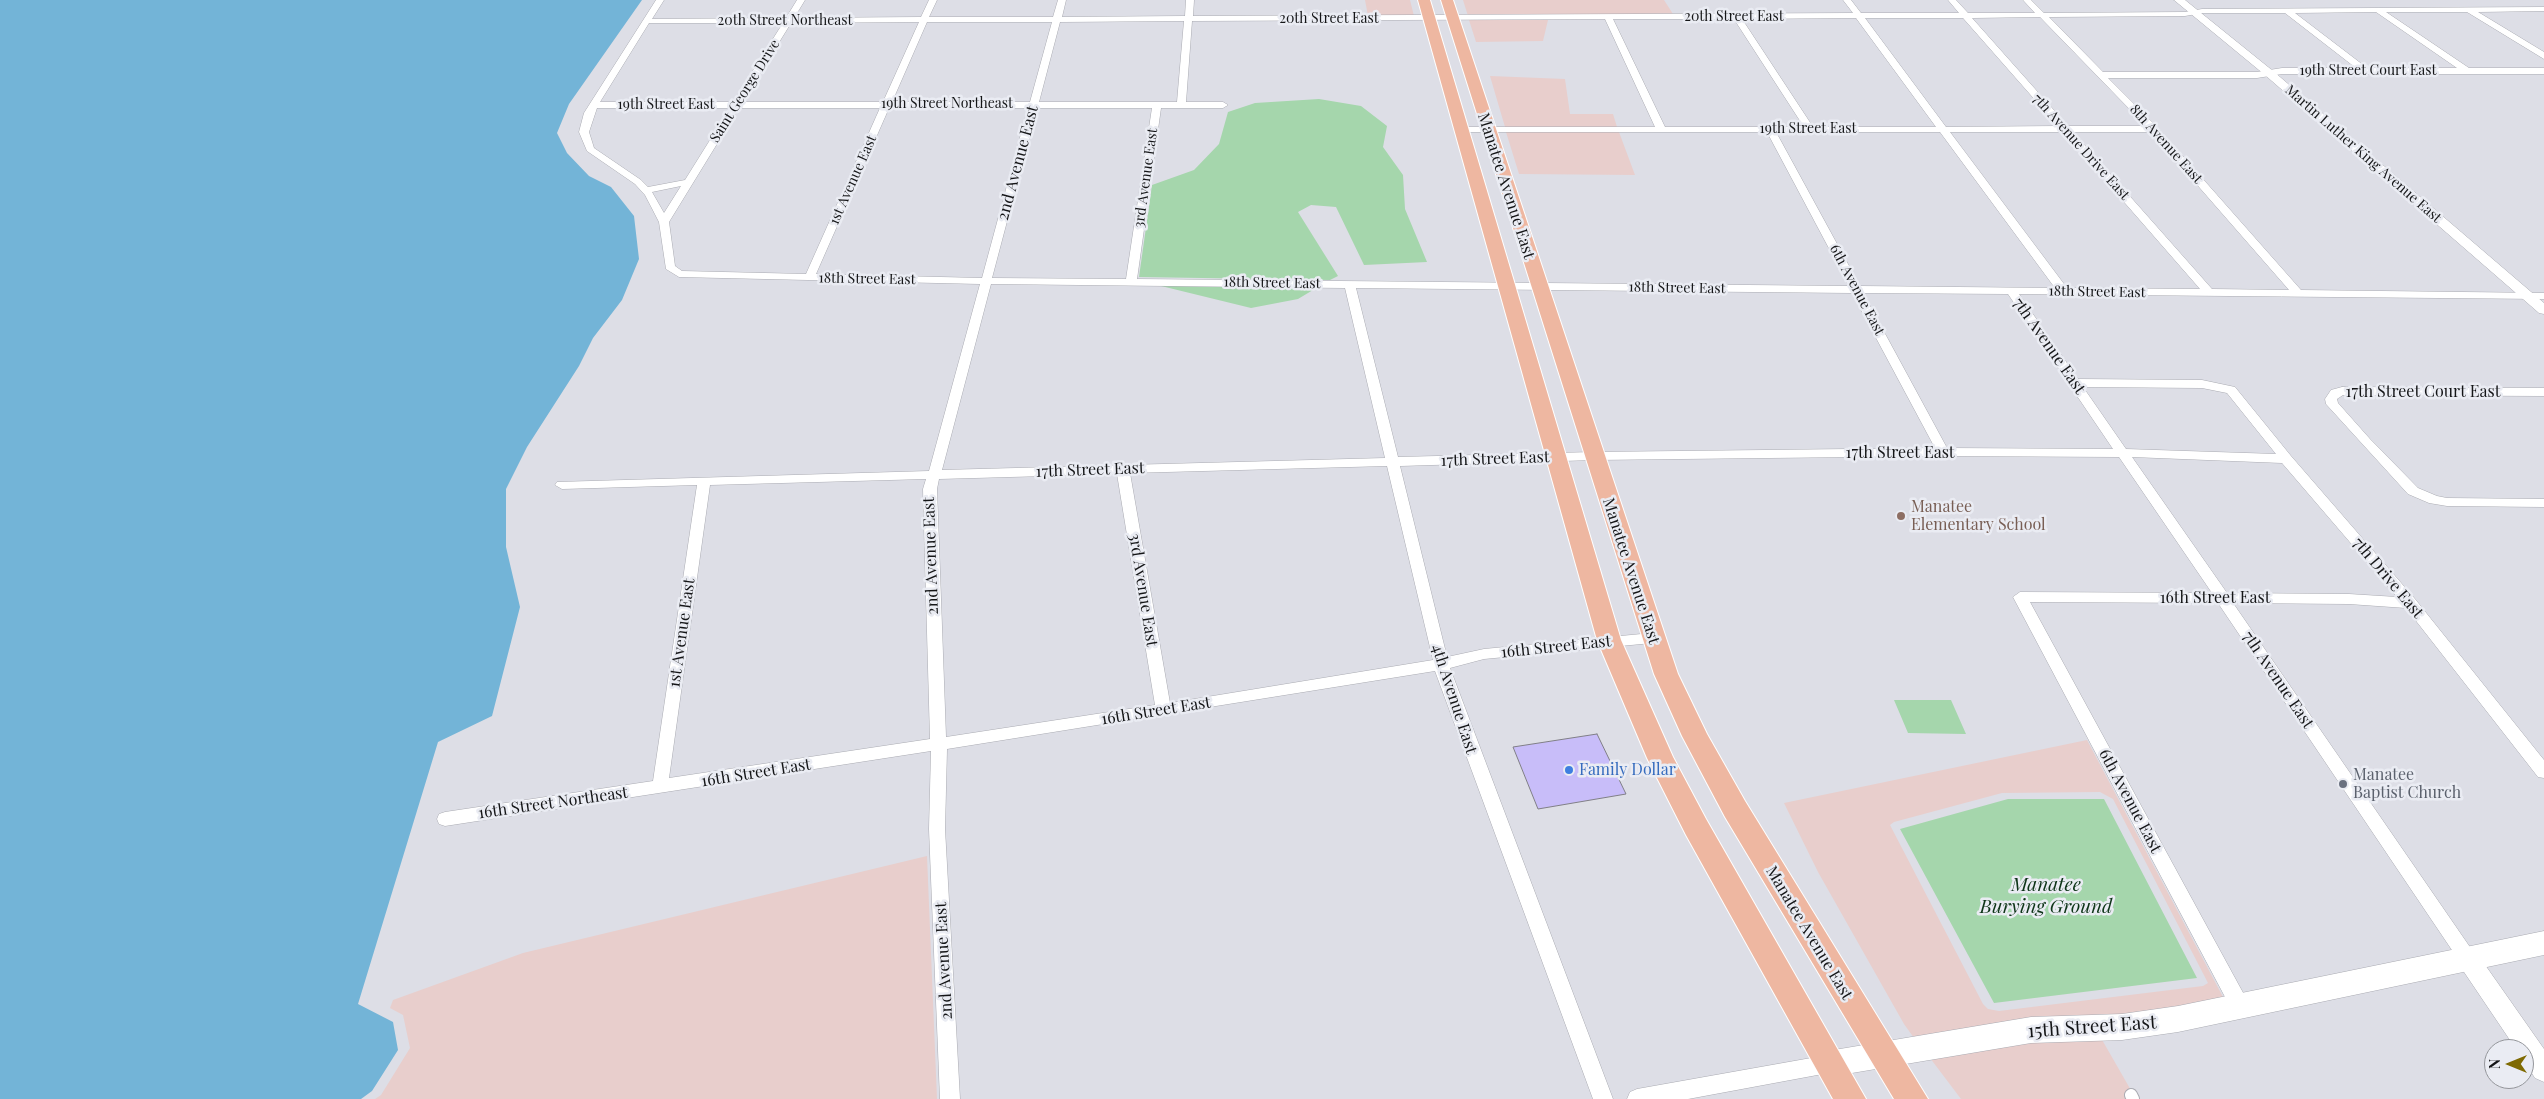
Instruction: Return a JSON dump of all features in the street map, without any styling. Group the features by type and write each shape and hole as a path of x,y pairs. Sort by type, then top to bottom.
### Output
{"main road":[{"name":"Manatee Avenue East","path":"1424,0 1609,640 1660,758 1828,1064 1850,1099"},
{"name":"Manatee Avenue East","path":"1447,0 1652,638 1680,707 1778,882 1883,1055 1912,1099"},
{"name":"15th Street East","path":"1828,1064 2031,1030 2144,1025 2544,943"}],"street":[{"path":"660,0 594,105 585,124 584,132 590,149 638,182 645,190 664,222"},
{"name":"Saint George Drive","path":"664,222 802,0"},
{"name":"1st Avenue East","path":"809,278 933,0"},
{"name":"2nd Avenue East","path":"950,1099 937,829 938,746 930,489 1062,0"},
{"path":"1180,104 1190,0"},
{"path":"1847,0 2064,292"},
{"name":"7th Avenue Drive East","path":"1952,0 2210,294"},
{"name":"8th Avenue East","path":"2027,0 2154,129 2298,294"},
{"name":"Martin Luther King Avenue East","path":"2179,0 2268,73 2544,310"},
{"path":"2454,0 2544,56"},
{"name":"20th Street East","path":"923,21 2041,15 2286,10 2544,9"},
{"path":"2286,10 2366,72"},
{"path":"2376,10 2467,71"},
{"path":"1608,17 1661,129"},
{"path":"1737,17 1810,129"},
{"name":"20th Street Northeast","path":"647,22 923,21"},
{"name":"19th Street Court East","path":"2102,75 2544,71"},
{"name":"19th Street East","path":"594,105 737,104"},
{"name":"19th Street Northeast","path":"737,104 1157,104"},
{"path":"1157,104 1223,104"},
{"name":"3rd Avenue East","path":"1132,281 1157,104"},
{"name":"6th Avenue East","path":"1770,129 1943,452"},
{"name":"19th Street East","path":"1462,130 2154,129"},
{"path":"645,190 688,182"},
{"name":"18th Street East","path":"664,222 670,267 675,273 696,276 1538,287 2544,296"},
{"name":"4th Avenue East","path":"1350,284 1441,664 1475,764 1603,1099"},
{"name":"7th Avenue East","path":"2011,291 2544,1070"},
{"path":"2074,383 2202,384 2226,388"},
{"name":"7th Drive East","path":"2226,388 2237,396 2286,459 2410,603 2544,772"},
{"name":"17th Street Court East","path":"2544,392 2335,393 2331,397 2332,404 2408,488 2427,498 2447,502 2544,503"},
{"name":"17th Street East","path":"562,485 1594,456 1943,452 2171,454 2286,459"},
{"name":"3rd Avenue East","path":"1123,469 1162,710"},
{"name":"1st Avenue East","path":"660,788 704,480"},
{"name":"6th Avenue East","path":"2020,597 2240,1006"},
{"name":"16th Street East","path":"2020,597 2349,599 2410,603"},
{"name":"16th Street East","path":"660,788 1162,710 1441,664 1484,654 1609,640 1652,638"},
{"name":"16th Street Northeast","path":"445,819 660,788"},
{"name":"15th Street East","path":"1637,1099 1828,1064"}],"shaded area":[{"path":"1365,0 1410,0 1414,16 1368,16"},
{"path":"1463,0 1664,0 1673,14 1468,16"},
{"path":"1469,20 1548,20 1543,41 1476,42"},
{"path":"1490,76 1565,79 1570,114 1613,114 1617,127 1505,127"},
{"path":"1506,132 1619,132 1635,175 1519,174"},
{"path":"2087,740 2223,997 2171,1009 1914,1038 1904,1024 1818,872 1784,803","holes":["2100,792 2113,799 2208,983 2203,986 1999,1011 1988,1009 1983,1004 1890,825 1894,822 2002,793"]},
{"path":"927,856 937,1099 375,1099 381,1095 410,1048 403,1015 390,1008 393,1000 523,953"},
{"path":"2101,1038 2136,1099 1961,1099 1930,1058 2036,1040"}],"green space":[{"path":"1319,99 1361,106 1387,126 1383,147 1403,175 1405,209 1427,262 1364,265 1336,207 1311,205 1298,212 1338,276 1330,280 1139,277 1152,185 1194,170 1219,144 1228,112 1255,103"},
{"path":"1157,285 1318,287 1298,299 1251,308"},
{"path":"1894,700 1951,700 1966,734 1908,733"},
{"name":"Manatee Burying Ground","path":"2008,799 2104,799 2197,978 1994,1003 1900,829"}],"water":[{"path":"0,0 642,0 569,104 557,133 567,153 589,176 611,187 634,216 639,259 622,300 593,338 579,366 527,447 506,489 506,547 520,607 492,716 438,742 358,1004 393,1022 398,1050 372,1091 361,1099 0,1099"}],"building":[{"name":"Family Dollar","path":"1597,734 1626,794 1538,809 1513,747"}],"place":[{"name":"Manatee Elementary School","path":"1901,516"},
{"name":"Family Dollar","path":"1569,770"},
{"name":"Manatee Baptist Church","path":"2343,784"}]}
